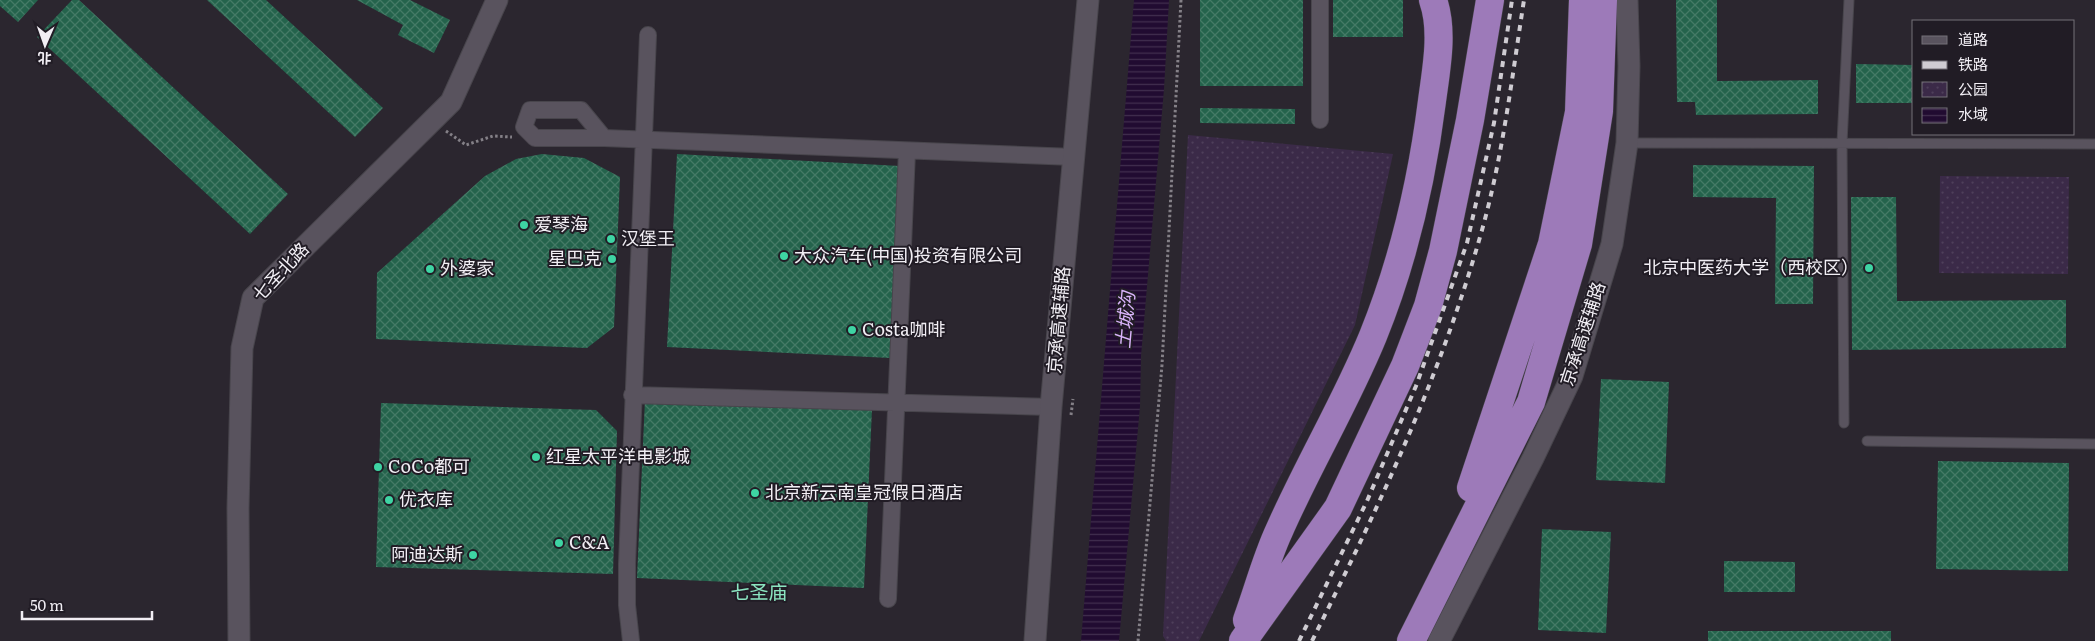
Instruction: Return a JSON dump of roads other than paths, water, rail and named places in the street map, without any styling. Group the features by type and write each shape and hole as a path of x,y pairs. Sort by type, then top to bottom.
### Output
{"highway":[{"path":"1241,641 1278,532 1372,337 1394,282 1429,126 1438,57 1436,9 1433,0"},
{"path":"1241,641 1338,508 1408,357 1428,306 1443,251 1470,120 1490,0"},
{"path":"1434,596 1503,397 1552,244 1579,112 1583,0"},
{"path":"1411,641 1531,402 1578,244 1599,111 1603,0"}],"street":[{"name":"七圣北路","path":"239,641 238,508 242,348 253,298 451,102 497,0"},
{"name":"京承高速辅路","path":"1035,641 1051,407 1088,0"},
{"path":"1320,0 1320,120"},
{"name":"京承高速辅路","path":"1439,641 1533,458 1572,376 1612,244 1627,143 1629,91 1627,0"},
{"path":"632,641 627,597 632,395 645,140 648,35"},
{"path":"604,138 581,110 530,110 524,128 535,138 604,138 1074,157"},
{"path":"888,599 907,151"},
{"path":"632,395 1051,407"}],"lane":[{"path":"1844,423 1842,143 1848,0"},
{"path":"1627,143 2095,144"},
{"path":"1867,441 2095,444"}],"water":[{"name":"土城沟","path":"1134,0 1169,0 1164,89 1141,356 1140,406 1119,641 1081,641"}],"railway":[{"path":"1299,641 1367,501 1416,386 1467,243 1494,123 1512,0"},
{"path":"1312,641 1407,440 1448,337 1466,284 1496,173 1524,0"}],"place":[{"name":"爱琴海","path":"524,225"},
{"name":"汉堡王","path":"611,239"},
{"name":"大众汽车(中国)投资有限公司","path":"784,256"},
{"name":"星巴克","path":"612,259"},
{"name":"北京中医药大学（西校区）","path":"1869,268"},
{"name":"外婆家","path":"430,269"},
{"name":"Costa咖啡","path":"852,330"},
{"name":"红星太平洋电影城","path":"536,457"},
{"name":"CoCo都可","path":"378,467"},
{"name":"北京新云南皇冠假日酒店","path":"755,493"},
{"name":"优衣库","path":"389,500"},
{"name":"C&A","path":"559,543"},
{"name":"阿迪达斯","path":"473,555"}],"district":[{"name":"七圣庙","path":"759,592"}]}
